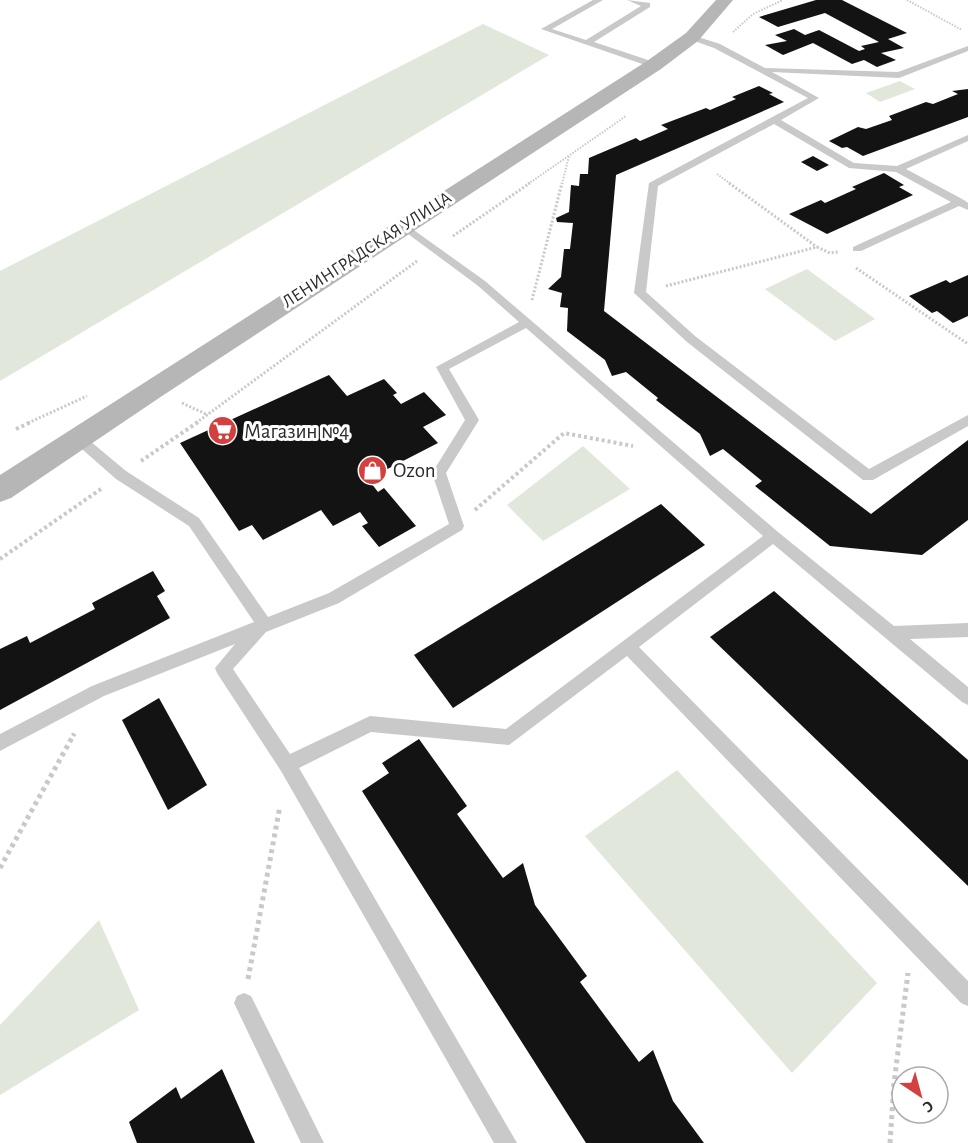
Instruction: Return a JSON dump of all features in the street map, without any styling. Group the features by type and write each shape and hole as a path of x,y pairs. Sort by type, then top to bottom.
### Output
{"street":[{"name":"ЛЕНИНГРАДСКАЯ УЛИЦА","path":"0,490 654,65 692,37 725,0"}],"lane":[{"path":"599,0 545,29 654,65"},
{"path":"587,43 647,5 631,0"},
{"path":"692,37 717,46 815,98 653,184 640,293 691,339 868,476 968,420"},
{"path":"762,69 899,75 968,48"},
{"path":"775,120 852,166 898,169 964,204"},
{"path":"898,169 968,138"},
{"path":"857,249 964,204"},
{"path":"404,226 481,283 525,324 773,536 968,697"},
{"path":"0,743 98,691 334,598 457,526 439,473 472,420 442,367 525,324"},
{"path":"79,439 120,475 194,522 264,624"},
{"path":"287,765 370,724 509,737 773,536"},
{"path":"264,624 223,668 287,765 506,1143"},
{"path":"892,633 968,630"},
{"path":"629,647 968,996"},
{"path":"244,1003 313,1143"}],"path":[{"path":"717,46 753,14 783,0"},
{"path":"907,0 968,33"},
{"path":"0,559 208,416 435,249 634,111"},
{"path":"525,324 569,155"},
{"path":"699,161 817,247 839,258"},
{"path":"640,293 817,247"},
{"path":"830,253 857,249"},
{"path":"848,263 968,344"},
{"path":"457,526 564,433 678,454"},
{"path":"0,868 98,691"},
{"path":"244,1003 287,765"},
{"path":"890,1143 894,1083 912,940"}],"shaded area":[{"path":"483,24 549,55 0,381 0,271"},
{"path":"900,81 915,89 880,102 866,93"},
{"path":"807,269 875,319 835,341 765,289"},
{"path":"583,446 630,489 543,541 507,505"},
{"path":"677,770 877,983 792,1073 585,836"},
{"path":"99,920 139,1010 0,1095 0,1025"}],"building":[{"path":"816,0 842,0 907,33 888,39 904,48 881,53 896,60 877,67 864,60 852,64 813,43 783,55 765,45 787,41 775,35 794,29 805,35 819,30 859,51 865,49 861,46 879,42 825,13 778,27 759,17"},
{"path":"759,86 784,102 616,175 604,311 871,514 968,440 968,520 922,555 830,546 755,486 762,481 723,449 710,456 700,434 656,400 658,398 626,372 612,376 605,360 567,331 568,308 560,307 562,293 548,289 561,277 564,249 570,249 573,223 557,222 556,218 569,212 571,185 579,186 580,174 588,174 589,158 636,138 640,141 668,129 661,125 706,108 710,110 736,99 732,97"},
{"path":"968,89 968,117 863,156 829,141 858,127 866,129 892,120 889,116 926,102 933,104 958,94 952,91"},
{"path":"813,156 829,165 817,171 801,162"},
{"path":"884,173 904,185 899,187 913,195 827,234 789,214 821,200 825,203 856,189 852,187"},
{"path":"968,275 968,316 953,323 937,311 932,313 909,296 946,280 950,283"},
{"path":"329,375 347,396 384,379 397,393 393,395 401,404 424,392 446,415 423,427 438,443 368,479 378,492 384,488 416,526 379,547 362,526 368,523 360,512 333,526 321,510 263,540 252,525 239,531 180,443"},
{"path":"661,504 705,545 453,708 414,655"},
{"path":"153,571 165,591 157,596 170,618 0,710 0,649 27,636 30,643 95,609 92,603"},
{"path":"774,591 968,760 968,886 710,637"},
{"path":"159,698 207,785 168,810 122,720"},
{"path":"419,739 467,806 457,814 503,878 523,863 535,905 587,976 580,982 639,1062 653,1050 673,1101 704,1143 586,1143 362,791 389,773 382,763"},
{"path":"222,1069 255,1143 137,1143 129,1122 176,1087 181,1099"}],"place":[{"name":"Магазин №4","path":"223,431"},
{"name":"Ozon","path":"372,470"}]}
